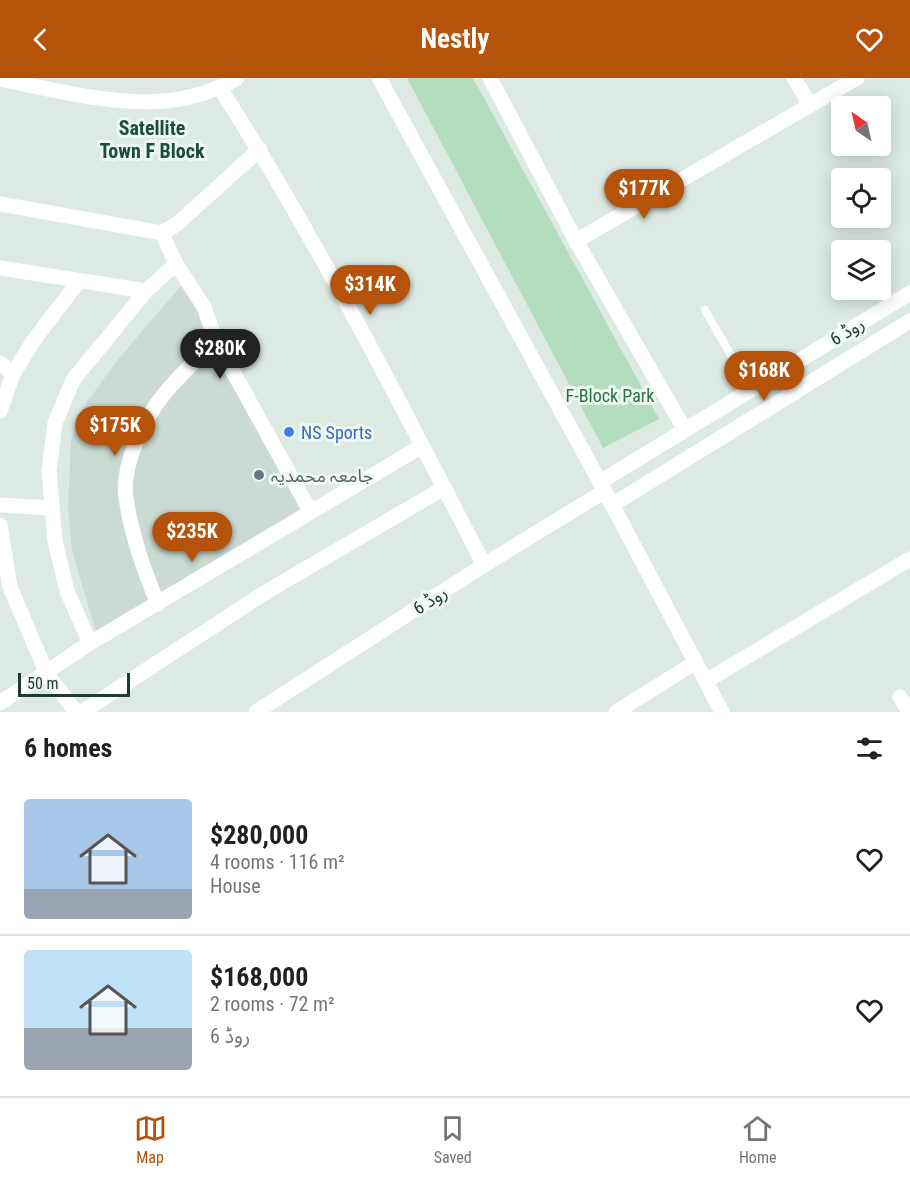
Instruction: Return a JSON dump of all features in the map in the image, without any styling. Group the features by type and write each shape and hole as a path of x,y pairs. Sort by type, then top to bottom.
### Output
{"street":[{"path":"0,79 108,100 179,101 220,88 237,78"},
{"path":"379,78 606,493 722,712"},
{"path":"490,78 576,241 685,430"},
{"path":"794,78 810,105"},
{"path":"576,241 857,78"},
{"path":"220,88 260,149 423,446 484,565"},
{"path":"0,204 162,233 177,224 260,149"},
{"path":"162,233 176,264 204,307 216,341 310,511"},
{"path":"90,643 67,591 55,541 50,508 49,471 55,423 73,380 146,291 176,264"},
{"path":"0,268 146,291"},
{"path":"0,411 13,374 34,340 79,281"},
{"name":"روڈ 6","path":"606,493 685,430 910,293"},
{"name":"روڈ 6","path":"256,712 484,565 606,493 738,428 910,321"},
{"path":"158,604 146,576 125,497 128,472 137,436 164,394 216,341"},
{"path":"0,363 13,374"},
{"path":"727,405 738,428"},
{"path":"0,703 47,674 90,643 423,446"},
{"path":"82,712 266,592 444,488"},
{"path":"0,505 50,508"},
{"path":"0,525 5,591 47,674 76,712"},
{"path":"706,681 910,560"},
{"path":"616,712 696,662"},
{"path":"900,697 909,712"}],"lane":[{"path":"705,310 751,390"}],"shaded area":[{"path":"186,280 305,509 97,635 72,551 68,507 71,441 82,409 116,362"}],"green space":[{"name":"F-Block Park","path":"407,78 473,78 659,419 603,448"}],"place":[{"name":"NS Sports","path":"289,432"},
{"name":"جامعہ محمدیہ","path":"259,475"}],"district":[{"name":"Satellite Town F Block","path":"152,140"}]}
